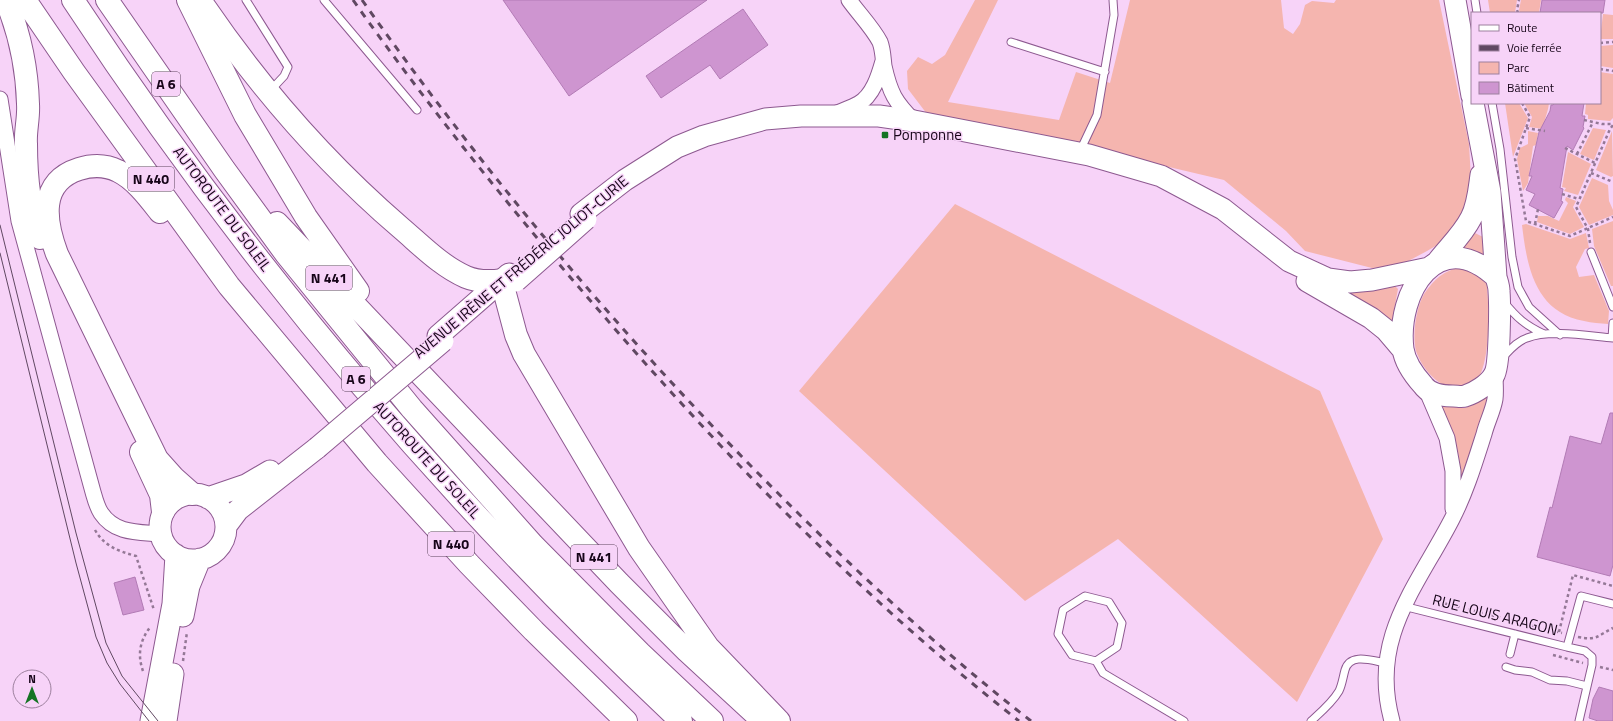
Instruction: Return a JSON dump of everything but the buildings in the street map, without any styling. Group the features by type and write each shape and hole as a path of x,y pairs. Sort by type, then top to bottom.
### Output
{"main road":[{"path":"6,0 16,25 26,70 28,106 26,143 28,190 38,234 46,254 161,495 164,512 160,526 160,534 164,543 169,550 176,555 188,560 206,562"},
{"name":"N 440","path":"25,0 74,72 229,286 377,463 469,564 534,631 626,721"},
{"name":"AUTOROUTE DU SOLEIL","path":"73,0 182,158 326,344 403,434 506,547 615,659 681,721"},
{"name":"AUTOROUTE DU SOLEIL","path":"107,0 224,169 286,254 412,409 533,545 640,653 712,721"},
{"path":"188,0 246,115 306,217 349,280 433,386"},
{"path":"200,0 268,93 286,115 331,163 376,207 451,269 466,277 479,281 508,281 516,335 524,354 639,548 708,647 779,721"},
{"path":"1456,0 1471,90"},
{"path":"1473,104 1490,192 1498,286 1496,368 1483,387 1465,396 1444,396 1426,389 1410,370 1403,350 1402,323 1408,296 1422,275 1461,234 1471,218 1478,196 1483,161"},
{"name":"AVENUE IRÈNE ET FRÉDÉRIC JOLIOT-CURIE","path":"230,532 238,510 314,444 584,217 625,180 677,147 704,136 765,119 832,115 879,116 914,121 1079,153 1161,176 1223,209 1289,261 1328,279 1350,282 1372,280 1433,264"},
{"name":"AVENUE IRÈNE ET FRÉDÉRIC JOLIOT-CURIE","path":"584,217 654,173 697,153 736,139 801,126 852,125 904,129 1083,163 1130,174 1169,189 1211,214 1286,269 1371,318 1386,330 1403,350"},
{"path":"166,721 189,586 209,556 216,551 222,543 225,535 230,532 221,510 174,478 156,458 57,254 50,235 47,217 48,202 53,188 63,176 72,171 86,167 108,167 119,171 130,179 153,202 200,259 229,286"},
{"name":"N 441","path":"224,169 433,386 619,583 687,651 763,721"},
{"path":"1433,264 1452,258 1472,260 1487,268 1498,286"},
{"name":"AVENUE IRÈNE ET FRÉDÉRIC JOLIOT-CURIE","path":"200,496 246,485 314,444"},
{"path":"164,512 176,499 200,496"},
{"path":"150,721 173,604 176,555"}],"street":[{"path":"849,0 877,37 882,50 892,96 914,121"},
{"path":"832,115 860,103 870,92 878,76 883,60"},
{"path":"0,99 19,221 101,513 114,528 132,532 160,534"},
{"path":"1392,721 1387,690 1386,663 1392,636 1403,606 1453,518 1474,463 1495,398 1496,368"},
{"path":"1426,389 1447,438 1453,471 1453,518"}],"lane":[{"path":"246,0 288,67 284,76 268,93"},
{"path":"324,0 417,110"},
{"path":"1079,153 1097,115 1114,15 1113,0"},
{"path":"1475,0 1477,12"},
{"path":"1011,42 1105,72"},
{"path":"1492,104 1500,149 1512,257 1518,287 1529,307 1560,335"},
{"path":"1591,252 1613,307"},
{"path":"1498,286 1518,319 1528,327 1544,334"},
{"path":"1496,368 1517,343 1527,338 1544,334 1612,338 1613,323"},
{"path":"1096,661 1117,647 1122,623 1109,602 1085,596 1064,610 1058,634 1072,655 1096,661 1102,673 1184,721"},
{"name":"RUE LOUIS ARAGON","path":"1403,606 1567,647 1581,596 1613,604"},
{"path":"1510,654 1515,634"},
{"path":"1567,647 1585,652 1592,657 1592,665 1579,721"},
{"path":"1311,721 1335,698 1340,689 1345,668 1351,662 1360,658 1386,663"},
{"path":"1506,667 1515,670 1532,672 1550,680 1567,681 1587,686"}],"path":[{"path":"1518,12 1519,0"},
{"path":"1601,43 1613,42"},
{"path":"1601,69 1613,71"},
{"path":"1523,104 1530,117 1515,159 1526,221 1570,236 1613,217"},
{"path":"1584,120 1613,124 1576,207 1588,228 1591,252"},
{"path":"1578,154 1593,122"},
{"path":"1526,128 1545,131"},
{"path":"1565,148 1595,163"},
{"path":"1591,173 1613,182"},
{"path":"1562,194 1579,199"},
{"path":"1535,224 1538,209"},
{"path":"206,562 224,556 230,532"},
{"path":"182,664 188,626"}],"green space":[{"path":"975,0 998,0 948,102 1059,120 1076,72 1110,83 1130,0 1281,0 1284,28 1293,34 1300,24 1305,5 1312,1 1334,3 1336,0 1439,0 1469,144 1471,179 1467,210 1451,237 1399,266 1372,268 1305,251 1286,231 1224,180 1097,150 927,114 908,89 907,71 918,57 932,64 945,55"},
{"path":"1488,0 1517,0 1515,12 1490,12"},
{"path":"1521,0 1541,0 1539,12 1520,12"},
{"path":"1603,14 1613,15 1613,39 1601,39"},
{"path":"1613,45 1613,68 1601,66 1601,46"},
{"path":"1601,72 1613,74 1613,118 1610,121 1588,119 1588,115 1585,114 1586,104 1601,104"},
{"path":"1505,104 1520,104 1528,118 1513,157"},
{"path":"1525,104 1549,104 1544,129 1529,127 1532,117"},
{"path":"1593,128 1606,130 1594,160 1580,154"},
{"path":"1528,131 1538,133 1536,145 1533,146 1528,183 1523,191 1517,159 1520,148 1528,144"},
{"path":"1612,131 1613,176 1611,177 1596,170"},
{"path":"1568,152 1591,164 1578,195 1564,191 1566,188 1562,187"},
{"path":"1592,178 1608,185 1609,201 1613,210 1613,215 1589,225 1579,207"},
{"path":"1566,197 1576,201 1573,207 1584,227 1570,234 1537,222 1538,216 1548,216 1559,221 1568,203 1565,200"},
{"path":"955,204 1320,391 1383,539 1297,702 1118,539 1025,601 799,391"},
{"path":"1613,221 1613,286 1611,286 1594,246 1592,229"},
{"path":"1526,224 1570,239 1586,233 1589,248 1585,249 1576,267 1579,277 1594,275 1609,311 1608,324 1587,322 1567,316 1554,308 1544,298 1536,285 1527,256 1522,225"},
{"path":"1471,231 1483,237 1490,238 1488,258 1458,250"},
{"path":"1462,267 1486,278 1488,335 1483,367 1478,379 1471,386 1462,389 1453,389 1437,381 1424,367 1416,351 1414,337 1417,314 1424,294 1440,276 1450,270"},
{"path":"1395,286 1398,289 1392,321 1350,296 1350,290"},
{"path":"1487,397 1484,415 1464,476 1460,477 1458,452 1441,405 1465,408"}],"tram line":[{"path":"0,225 76,533 106,643 122,676 158,721"},
{"path":"0,253 76,563 96,637 107,663 120,684 149,721"}],"railway":[{"path":"353,0 382,41 473,160 602,314 699,423 749,476 853,578 962,675 1019,721"},
{"path":"362,0 412,69 516,203 570,268 683,395 742,457 857,570 942,648 1031,721"}],"place":[{"name":"Pomponne","path":"885,135"}]}
